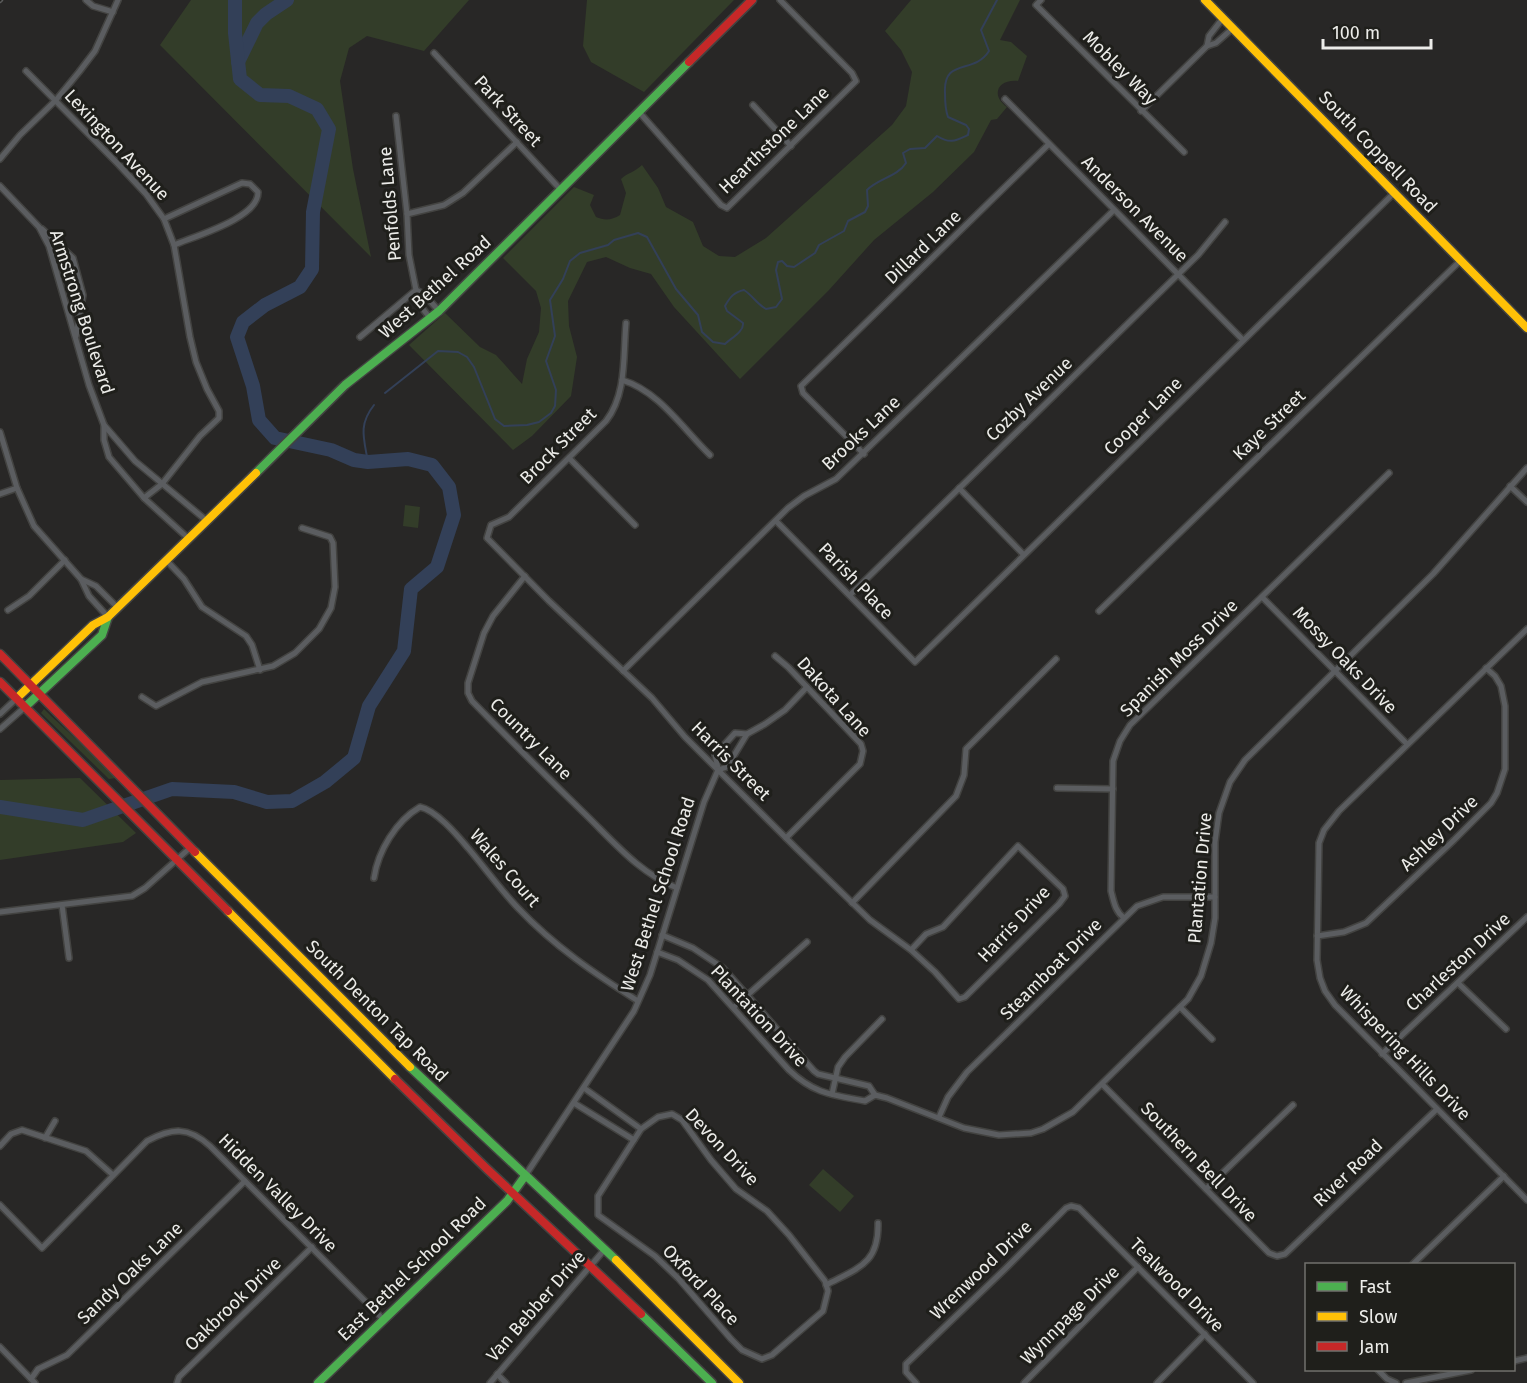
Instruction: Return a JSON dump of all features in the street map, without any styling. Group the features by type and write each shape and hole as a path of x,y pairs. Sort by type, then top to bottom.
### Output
{"main road":[{"name":"West Bethel Road","path":"17,698 93,625 108,617 118,608 345,385 412,334 439,310 752,0"},
{"name":"South Coppell Road","path":"1205,0 1527,328"},
{"name":"West Bethel Road","path":"25,707 102,635 108,617"},
{"name":"South Denton Tap Road","path":"0,654 367,1025 605,1249 739,1383"},
{"name":"South Denton Tap Road","path":"0,681 513,1194 649,1319 710,1381"},
{"path":"290,972 302,959"},
{"path":"355,1037 367,1025"},
{"name":"East Bethel School Road","path":"318,1383 513,1194 525,1176"},
{"path":"710,1381 721,1365"}],"street":[{"path":"86,0 93,6 113,12"},
{"path":"0,159 20,135 56,100 95,51 118,0"},
{"name":"Hearthstone Lane","path":"639,112 721,205 727,208 856,81 852,73 780,0"},
{"name":"Mobley Way","path":"1038,2 1141,111 1184,152"},
{"path":"1208,46 1209,36 1223,18"},
{"path":"1141,111 1208,46 1216,43 1233,28"},
{"name":"Park Street","path":"434,53 561,190"},
{"name":"Lexington Avenue","path":"26,71 146,194 164,219 174,245 189,337 200,371 219,411 219,418 200,436 162,484 144,498"},
{"name":"Anderson Avenue","path":"1005,99 1243,340"},
{"path":"753,105 791,146"},
{"name":"Penfolds Lane","path":"396,116 407,214 409,255 416,290 415,300 430,318"},
{"path":"407,214 444,205 463,193 517,142"},
{"name":"Dillard Lane","path":"864,454 803,393 801,386 1049,144"},
{"path":"164,219 242,183 250,184 258,192 256,201 247,213 174,245"},
{"name":"Armstrong Boulevard","path":"0,186 39,226 49,246 89,385 104,425 135,461 207,521"},
{"name":"Cooper Lane","path":"915,662 1394,193"},
{"name":"Brooks Lane","path":"623,671 776,521 804,496 836,479 864,454 1114,210"},
{"name":"Cozby Avenue","path":"850,595 1179,274 1225,222"},
{"path":"39,226 73,258 83,295 76,338"},
{"name":"Kaye Street","path":"1099,611 1461,260"},
{"path":"360,337 416,290 424,294 439,310"},
{"name":"Brock Street","path":"488,538 491,525 509,517 614,411 621,388 626,323"},
{"path":"622,380 652,395 710,455"},
{"name":"Armstrong Boulevard","path":"104,425 104,440 110,457 144,498 189,539"},
{"path":"0,432 17,488 34,526 81,579 88,596 108,617"},
{"path":"568,458 635,525"},
{"name":"Plantation Drive","path":"662,935 710,958 730,976 814,1071 869,1086 875,1095 980,1132 999,1135 1031,1132 1043,1129 1068,1116 1188,999 1201,976 1214,926 1215,842 1219,813 1230,782 1245,760 1433,574 1527,468"},
{"name":"Spanish Moss Drive","path":"1124,918 1115,906 1111,891 1113,761 1120,741 1130,725 1389,473"},
{"path":"1510,486 1527,502"},
{"path":"0,494 17,488"},
{"path":"959,488 1023,554"},
{"name":"Parish Place","path":"776,521 915,662"},
{"path":"142,697 156,706 202,682 273,666 295,653 319,629 331,608 335,587 333,543 330,537 302,528"},
{"name":"Harris Street","path":"488,538 652,698 685,737 852,903 870,920 911,950 959,999"},
{"path":"8,610 29,596 65,560"},
{"path":"167,561 184,579 202,607 246,636 252,645 260,670"},
{"name":"Country Lane","path":"525,576 493,616 484,633 468,683 468,693 472,701 638,865 661,882 677,888"},
{"path":"81,579 96,586 118,608"},
{"name":"Mossy Oaks Drive","path":"1262,597 1407,744"},
{"name":"Whispering Hills Drive","path":"1527,629 1339,811 1324,830 1319,843 1317,936 1320,978 1325,991 1343,1014 1527,1200"},
{"name":"Dakota Lane","path":"775,656 861,744 862,757 860,764 786,838"},
{"path":"852,903 956,796 964,775 966,749 1056,659"},
{"name":"Ashley Drive","path":"1317,936 1344,932 1366,923 1479,816 1497,794 1505,769 1505,706 1501,686 1486,668"},
{"path":"747,734 735,733 716,752 718,770 727,766 747,734 785,710 807,687"},
{"path":"0,714 17,698"},
{"path":"0,729 25,707"},
{"name":"West Bethel School Road","path":"525,1176 629,1022 657,952 704,802 718,770"},
{"path":"1057,788 1113,789"},
{"name":"Wales Court","path":"374,878 380,853 395,831 412,812 420,807 428,809 461,839 518,907 537,926 589,970 638,1002"},
{"name":"Harris Drive","path":"911,950 926,934 943,927 1018,846 1063,889 1065,896 1059,904 965,997 959,999"},
{"path":"0,912 132,896 145,888 191,847"},
{"name":"Steamboat Drive","path":"939,1118 948,1097 967,1072 1124,918 1144,903 1163,897 1215,897"},
{"path":"62,905 69,958"},
{"name":"Charleston Drive","path":"1383,1054 1527,917"},
{"path":"734,1007 807,942"},
{"name":"Plantation Drive","path":"657,952 693,969 708,980 802,1082 818,1090 865,1101 875,1095"},
{"path":"1458,983 1506,1029"},
{"path":"1180,1007 1212,1039"},
{"path":"832,1094 838,1067 882,1019"},
{"name":"Southern Bell Drive","path":"1102,1084 1269,1253 1277,1256"},
{"path":"574,1103 634,1140 641,1129 584,1088"},
{"path":"1206,1190 1293,1106"},
{"name":"River Road","path":"1277,1256 1285,1254 1437,1109"},
{"name":"Devon Drive","path":"641,1129 658,1117 672,1114 682,1120 711,1160 736,1189 767,1211 789,1234 826,1285 828,1292"},
{"path":"45,1138 55,1121"},
{"path":"0,1146 11,1134 22,1130 86,1151 113,1175"},
{"name":"Hidden Valley Drive","path":"0,1205 42,1248 147,1141 163,1133 178,1130 201,1138 384,1320"},
{"name":"Oxford Place","path":"634,1140 598,1196 598,1215 656,1256 731,1339 752,1356 762,1359 772,1355 800,1332 823,1311 828,1292"},
{"path":"1414,1263 1504,1176"},
{"name":"Sandy Oaks Lane","path":"33,1381 38,1369 67,1355 245,1181"},
{"name":"Wrenwood Drive","path":"916,1383 906,1372 906,1364 1066,1208 1071,1206 1079,1208"},
{"name":"Tealwood Drive","path":"1079,1208 1253,1383"},
{"path":"826,1285 855,1270 872,1257 878,1241 878,1223"},
{"name":"Oakbrook Drive","path":"177,1383 179,1377 312,1247"},
{"name":"Van Bebber Drive","path":"490,1383 605,1249"},
{"name":"Wynnpage Drive","path":"1024,1383 1138,1267"},
{"path":"1157,1383 1205,1334"},
{"path":"0,1347 33,1381"},
{"path":"1379,1371 1396,1383"},
{"path":"1406,1383 1466,1371"},
{"path":"497,1374 506,1383"}],"green space":[{"path":"191,0 469,0 424,51 367,36 349,48 340,81 353,169 371,257 160,45"},
{"path":"587,0 734,0 644,92 591,62 583,46"},
{"path":"911,0 1020,0 1000,40 1011,42 1027,56 1018,81 1005,83 999,89 999,98 1007,107 997,119 991,120 974,152 933,192 874,240 829,290 740,379 674,307 651,274 630,268 606,257 587,262 568,301 569,326 577,357 571,396 532,436 513,450 409,345 445,313 480,347 496,355 522,384 527,359 539,332 541,308 536,291 503,258 574,187 594,195 590,205 596,217 608,219 620,215 626,193 621,179 642,165 658,188 666,207 693,222 703,246 719,256 735,257 766,238 892,125 906,106 912,72 901,50 885,31"},
{"path":"405,505 420,507 418,528 403,526"},
{"path":"44,709 116,778 109,779 41,713"},
{"path":"80,778 136,833 123,842 0,860 0,780"},
{"path":"823,1169 854,1196 840,1212 809,1185"}],"waterway":[{"path":"0,807 83,820 172,789 234,792 267,802 292,801 325,782 354,758 369,706 404,651 411,589 437,567 454,515 449,487 432,465 408,459 368,462 354,460 331,450 275,438 259,420 253,386 237,337 243,322 265,305 300,287 312,269 313,212 329,129 317,109 289,96 260,95 240,79 235,33 235,0"},
{"path":"238,62 257,23 287,0"},
{"path":"385,393 438,351 458,352 467,357 474,367 495,419 504,426 539,422 551,413 555,406 556,390 546,361 555,336 550,300 563,279 570,261 580,253 638,233 647,237 676,289 698,315 702,332 713,342 725,344 743,326 743,323 727,311 725,306 733,295 744,290 766,309 776,307 782,299 776,270 778,262 782,261 787,266 794,267 815,253 819,245 844,231 848,221 865,212 868,206 867,190 898,171 906,163 903,153 910,149 925,148 937,136 952,141 968,135 969,129 966,125 948,117 945,102 946,82 954,70 976,63 989,51 981,30 997,0"},
{"path":"368,462 364,426 374,405"}],"traffic: fast":[{"path":"256,473 345,385 439,311 689,62"},
{"path":"25,707 102,635 108,617"},
{"path":"410,1067 616,1260"},
{"path":"318,1383 507,1201 525,1176"},
{"path":"641,1314 712,1383"}],"traffic: slow":[{"path":"1205,0 1527,328"},
{"path":"17,698 93,625 108,617 256,473"},
{"path":"195,852 410,1067"},
{"path":"228,911 395,1079"},
{"path":"616,1260 739,1383"}],"traffic: jam":[{"path":"689,62 752,0"},
{"path":"0,654 195,852"},
{"path":"0,682 228,911"},
{"path":"395,1079 641,1314"}]}
